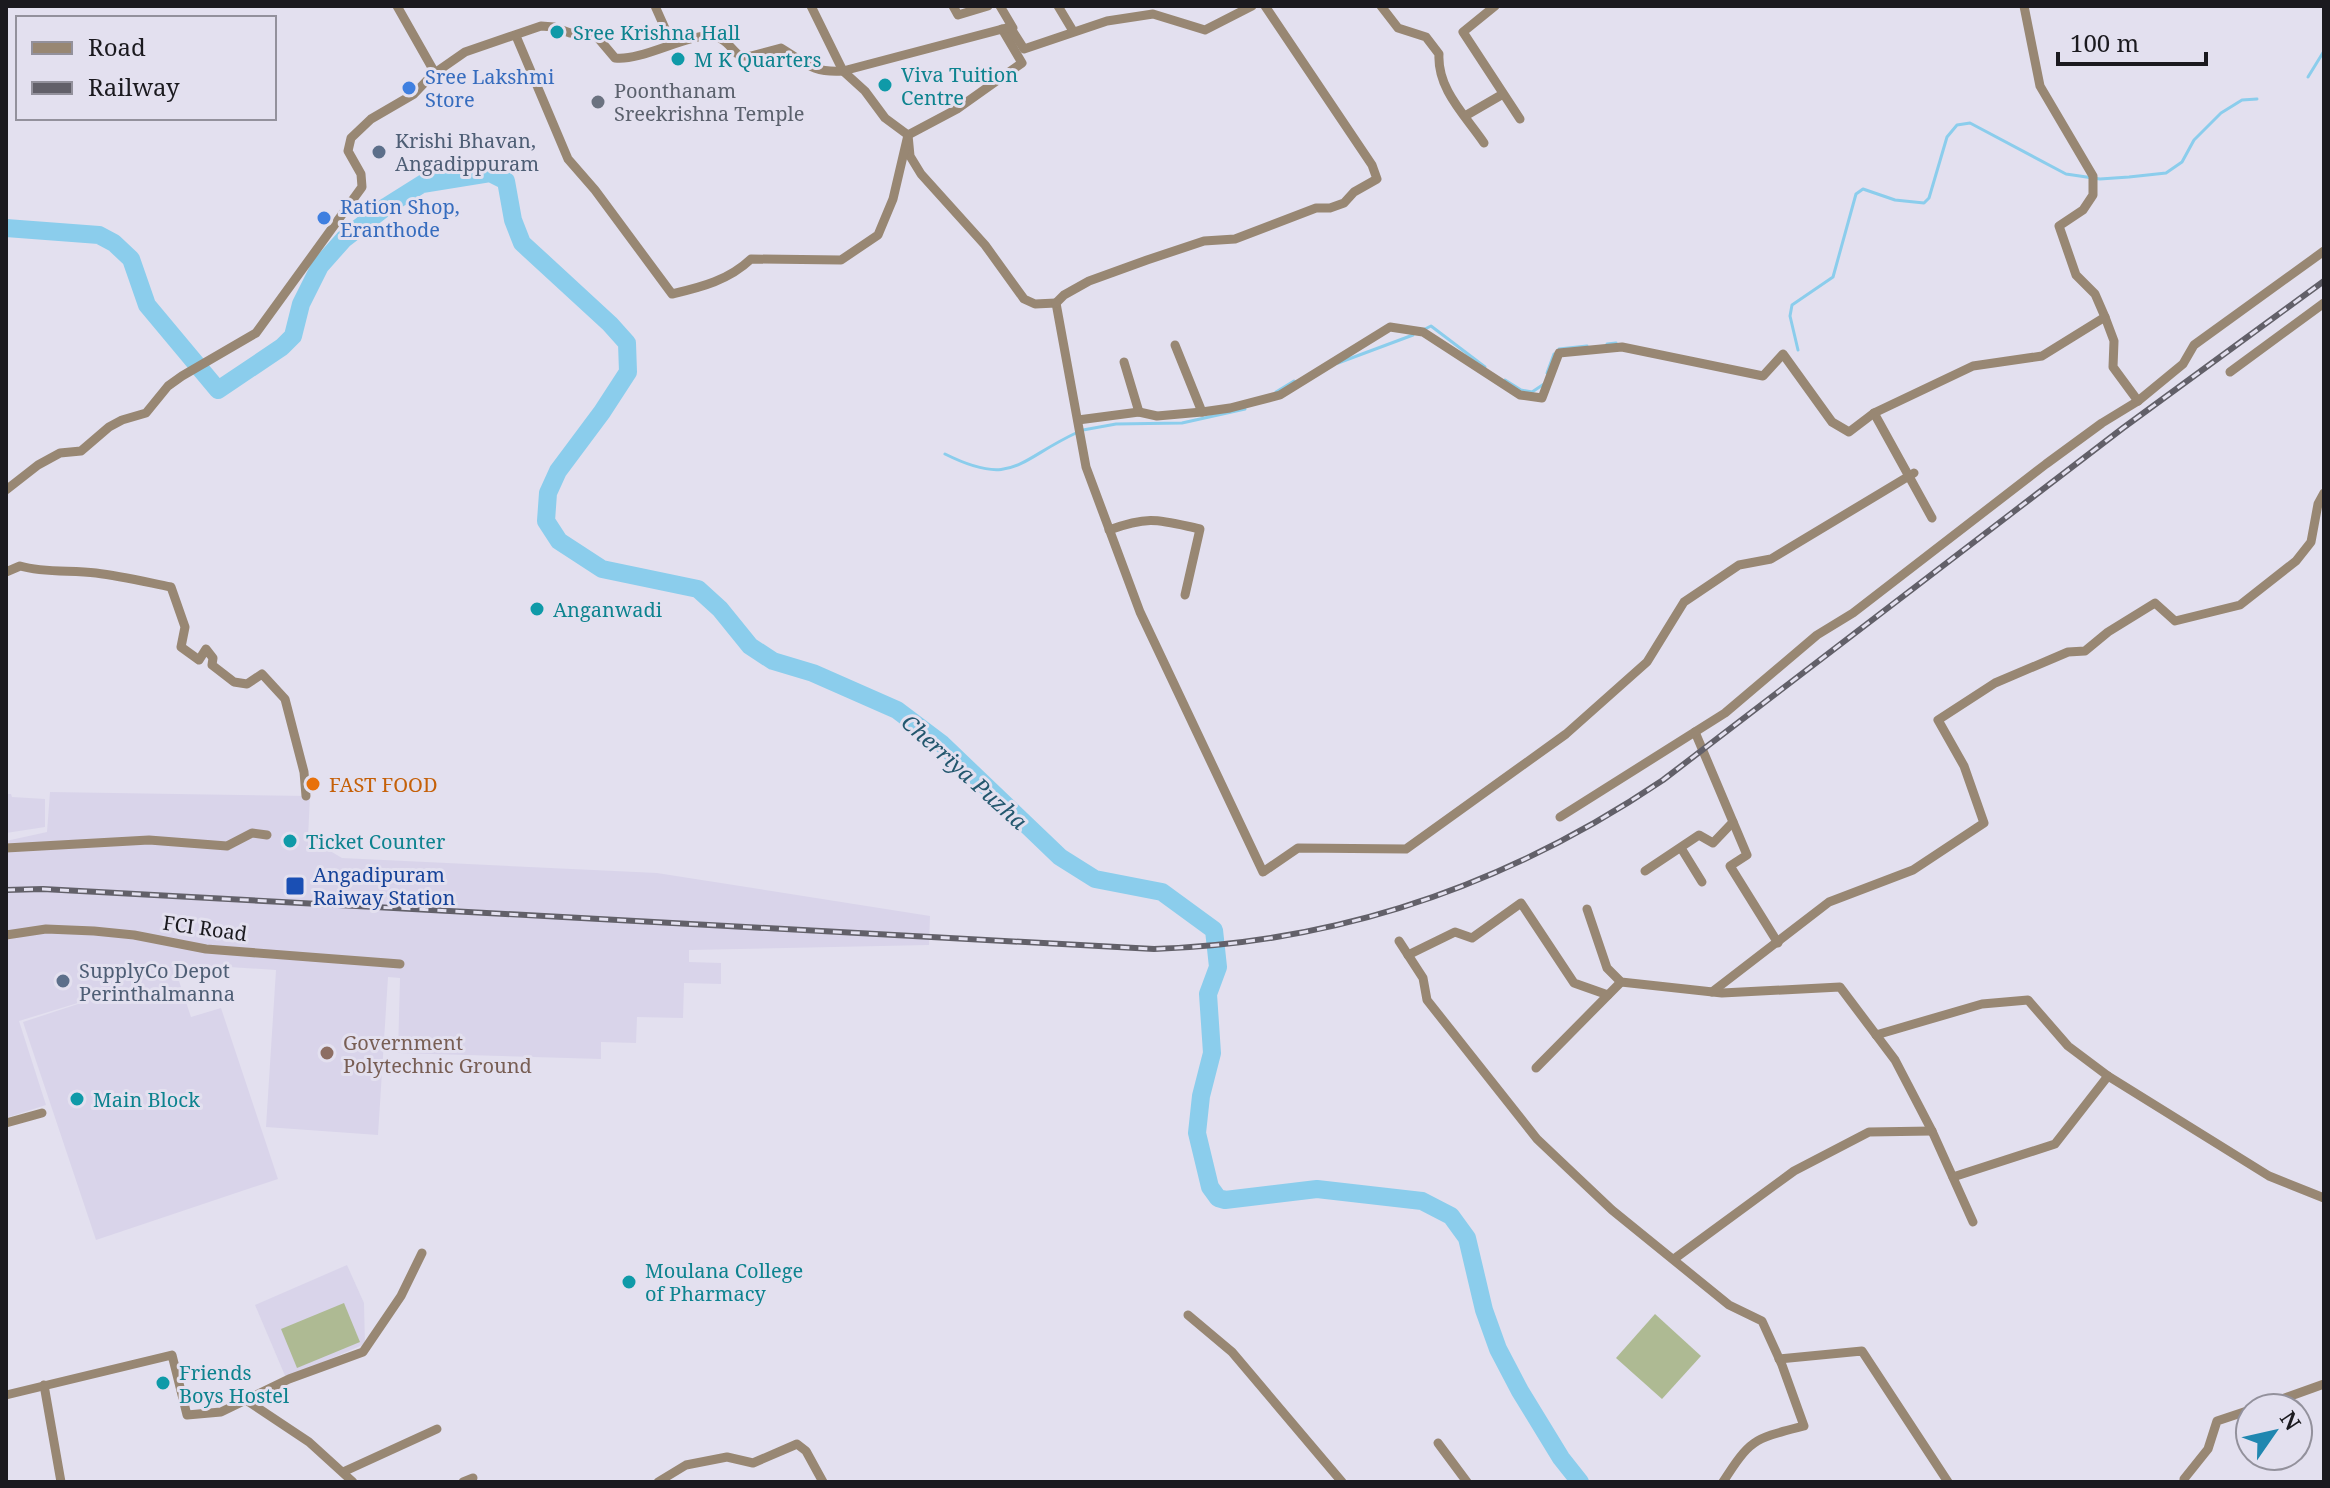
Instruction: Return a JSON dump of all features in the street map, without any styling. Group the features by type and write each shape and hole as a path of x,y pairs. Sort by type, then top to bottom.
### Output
{"street":[{"path":"397,6 435,73"},
{"path":"655,6 672,44"},
{"path":"811,6 843,71 865,91 885,118 908,135 910,156 921,174 985,245 1024,299 1035,304 1056,303 1089,281 1155,257 1204,241 1235,239 1316,208 1330,208 1344,203 1354,192 1377,179 1372,165 1265,6"},
{"path":"953,6 958,15 988,6"},
{"path":"516,36 568,159 595,190 672,294 703,287 736,273 751,259 841,260 878,235 893,199 908,135 957,109 1022,63 1000,6"},
{"path":"1058,6 1073,31"},
{"path":"1007,28 1024,49 1107,21 1153,14 1205,30 1252,6"},
{"path":"1381,6 1398,28 1426,37 1439,54 1438,71 1449,94 1484,143"},
{"path":"1495,6 1463,32 1520,119"},
{"path":"2024,6 2040,86 2093,176 2093,195 2083,210 2059,226 2076,275 2095,294 2105,317 2114,341 2113,367 2138,401"},
{"path":"6,490 38,465 60,453 81,451 109,427 146,413 168,386 256,333 362,187 361,174 348,151 351,138 371,119 414,94 435,73 465,52 541,26 570,33 593,32 615,58 649,55 672,44 714,36 740,56 781,48 809,68 843,71 1007,28"},
{"path":"1465,116 1503,94"},
{"path":"1560,817 1725,713 1817,635 1853,613 2102,423 2138,401 2183,364 2194,345 2324,251"},
{"path":"1056,303 1086,467 1140,612 1263,872 1298,848 1406,849 1566,734 1647,662 1684,602 1739,565 1771,559 1910,474"},
{"path":"2230,372 2324,303"},
{"path":"1078,420 1139,412 1157,416 1202,412 1280,395 1390,327 1423,332 1520,395 1542,398 1559,353 1622,347 1763,376 1783,354 1832,422 1849,432 1874,413 1973,366 2042,356 2105,317"},
{"path":"1175,345 1202,412"},
{"path":"1124,362 1139,412"},
{"path":"1874,413 1932,518"},
{"path":"1712,992 1829,902 1913,870 1984,823 1964,766 1938,720 1995,683 2068,652 2085,651 2108,632 2155,603 2175,621 2240,605 2296,561 2311,542 2318,504 2324,493"},
{"path":"1109,530 1139,519 1162,520 1200,529 1185,595"},
{"path":"6,572 20,566 41,572 99,573 171,587 185,627 181,647 199,660 206,649 213,658 212,665 234,682 247,684 262,674 285,699 301,760 306,796"},
{"path":"1695,732 1747,855 1730,866 1778,943"},
{"path":"1645,871 1699,835 1713,843 1733,822"},
{"path":"6,848 149,840 227,846 252,833 267,835"},
{"path":"1681,848 1702,882"},
{"path":"1408,955 1455,932 1472,938 1521,903 1574,983 1608,995"},
{"path":"1587,909 1607,968 1621,982 1712,992 1840,987 1895,1060 1932,1131 1973,1222"},
{"name":"FCI Road","path":"6,935 46,929 94,931 206,949 400,964"},
{"path":"1399,941 1423,978 1427,1000 1537,1139 1612,1210 1729,1305 1762,1321 1804,1426 1758,1438 1740,1454 1723,1482"},
{"path":"1536,1068 1621,982"},
{"path":"1876,1035 1982,1004 2028,1000 2068,1046 2108,1076 2269,1176 2324,1198"},
{"path":"1953,1177 2055,1144 2108,1076"},
{"path":"6,1123 42,1113"},
{"path":"1674,1259 1794,1171 1869,1132 1932,1131"},
{"path":"6,1395 172,1355 187,1415 221,1412 289,1379 363,1352 401,1296 422,1253"},
{"path":"1188,1315 1232,1352 1342,1482"},
{"path":"1779,1359 1862,1351 1948,1482"},
{"path":"2302,1392 2324,1384"},
{"path":"44,1385 61,1482"},
{"path":"246,1400 309,1442 353,1482"},
{"path":"2184,1482 2208,1449 2217,1421 2234,1415"},
{"path":"343,1472 437,1429"},
{"path":"1438,1443 1467,1482"},
{"path":"658,1482 686,1465 727,1457 753,1463 797,1444 806,1451 823,1482"},
{"path":"463,1482 473,1478"}],"shaded area":[{"path":"50,792 310,796 308,838 342,858 657,873 930,916 929,945 689,950 689,962 721,963 721,984 684,983 683,1018 637,1017 636,1043 601,1042 601,1059 398,1053 400,978 388,977 378,1135 266,1127 276,970 198,965 176,972 191,1017 221,1008 278,1179 96,1240 23,1022 130,987 19,1021 46,1105 6,1118 6,841 47,832"},
{"path":"6,794 45,799 45,827 6,833"},
{"path":"347,1265 364,1303 365,1344 286,1378 255,1305"}],"green space":[{"path":"344,1303 360,1342 297,1368 281,1329"},
{"path":"1655,1314 1701,1356 1662,1399 1616,1358"}],"waterway":[{"path":"2308,77 2324,51"},
{"path":"1798,350 1790,316 1792,305 1833,277 1856,194 1863,189 1895,200 1924,203 1929,198 1947,137 1957,125 1970,123 2066,174 2100,179 2129,177 2166,173 2182,162 2194,140 2221,113 2242,100 2257,99"},
{"name":"Cherriya Puzha","path":"6,228 99,235 114,243 131,259 147,305 218,390 282,347 293,336 301,304 320,266 344,239 387,206 422,184 490,173 506,181 513,220 522,243 627,343 628,372 558,471 548,493 546,521 559,541 602,569 698,589 720,609 750,646 773,661 813,673 897,710 942,744 1060,857 1095,879 1162,892 1214,930 1218,967 1208,994 1212,1053 1201,1096 1197,1133 1210,1187 1218,1198 1225,1200 1317,1189 1422,1201 1451,1216 1467,1238 1484,1310 1498,1349 1561,1458 1580,1482"},
{"path":"1423,330 1431,326 1485,367"},
{"path":"1338,363 1413,335"},
{"path":"1607,344 1616,343"},
{"path":"1559,349 1587,346"},
{"path":"1547,373 1554,354"},
{"path":"1505,380 1521,390 1532,392 1544,384"},
{"path":"1276,392 1294,381"},
{"path":"1083,430 1116,424 1182,423 1245,409"},
{"path":"945,454 986,469 1001,469 1027,460 1076,433"}],"railway":[{"path":"6,890 43,889 1154,949 1290,935 1356,920 1483,878 1605,817 1663,780 2123,428 2324,281"}],"place":[{"name":"Sree Krishna Hall","path":"557,32"},
{"name":"M K Quarters","path":"678,59"},
{"name":"Viva Tuition Centre","path":"885,85"},
{"name":"Sree Lakshmi Store","path":"409,88"},
{"name":"Poonthanam Sreekrishna Temple","path":"598,102"},
{"name":"Krishi Bhavan, Angadippuram","path":"379,152"},
{"name":"Ration Shop, Eranthode","path":"324,218"},
{"name":"Anganwadi","path":"537,609"},
{"name":"FAST FOOD","path":"313,784"},
{"name":"Ticket Counter","path":"290,841"},
{"name":"Angadipuram Raiway Station","path":"295,886"},
{"name":"SupplyCo Depot Perinthalmanna","path":"63,981"},
{"name":"Government Polytechnic Ground","path":"327,1053"},
{"name":"Main Block","path":"77,1099"},
{"name":"Moulana College of Pharmacy","path":"629,1282"},
{"name":"Friends Boys Hostel","path":"163,1383"}]}
